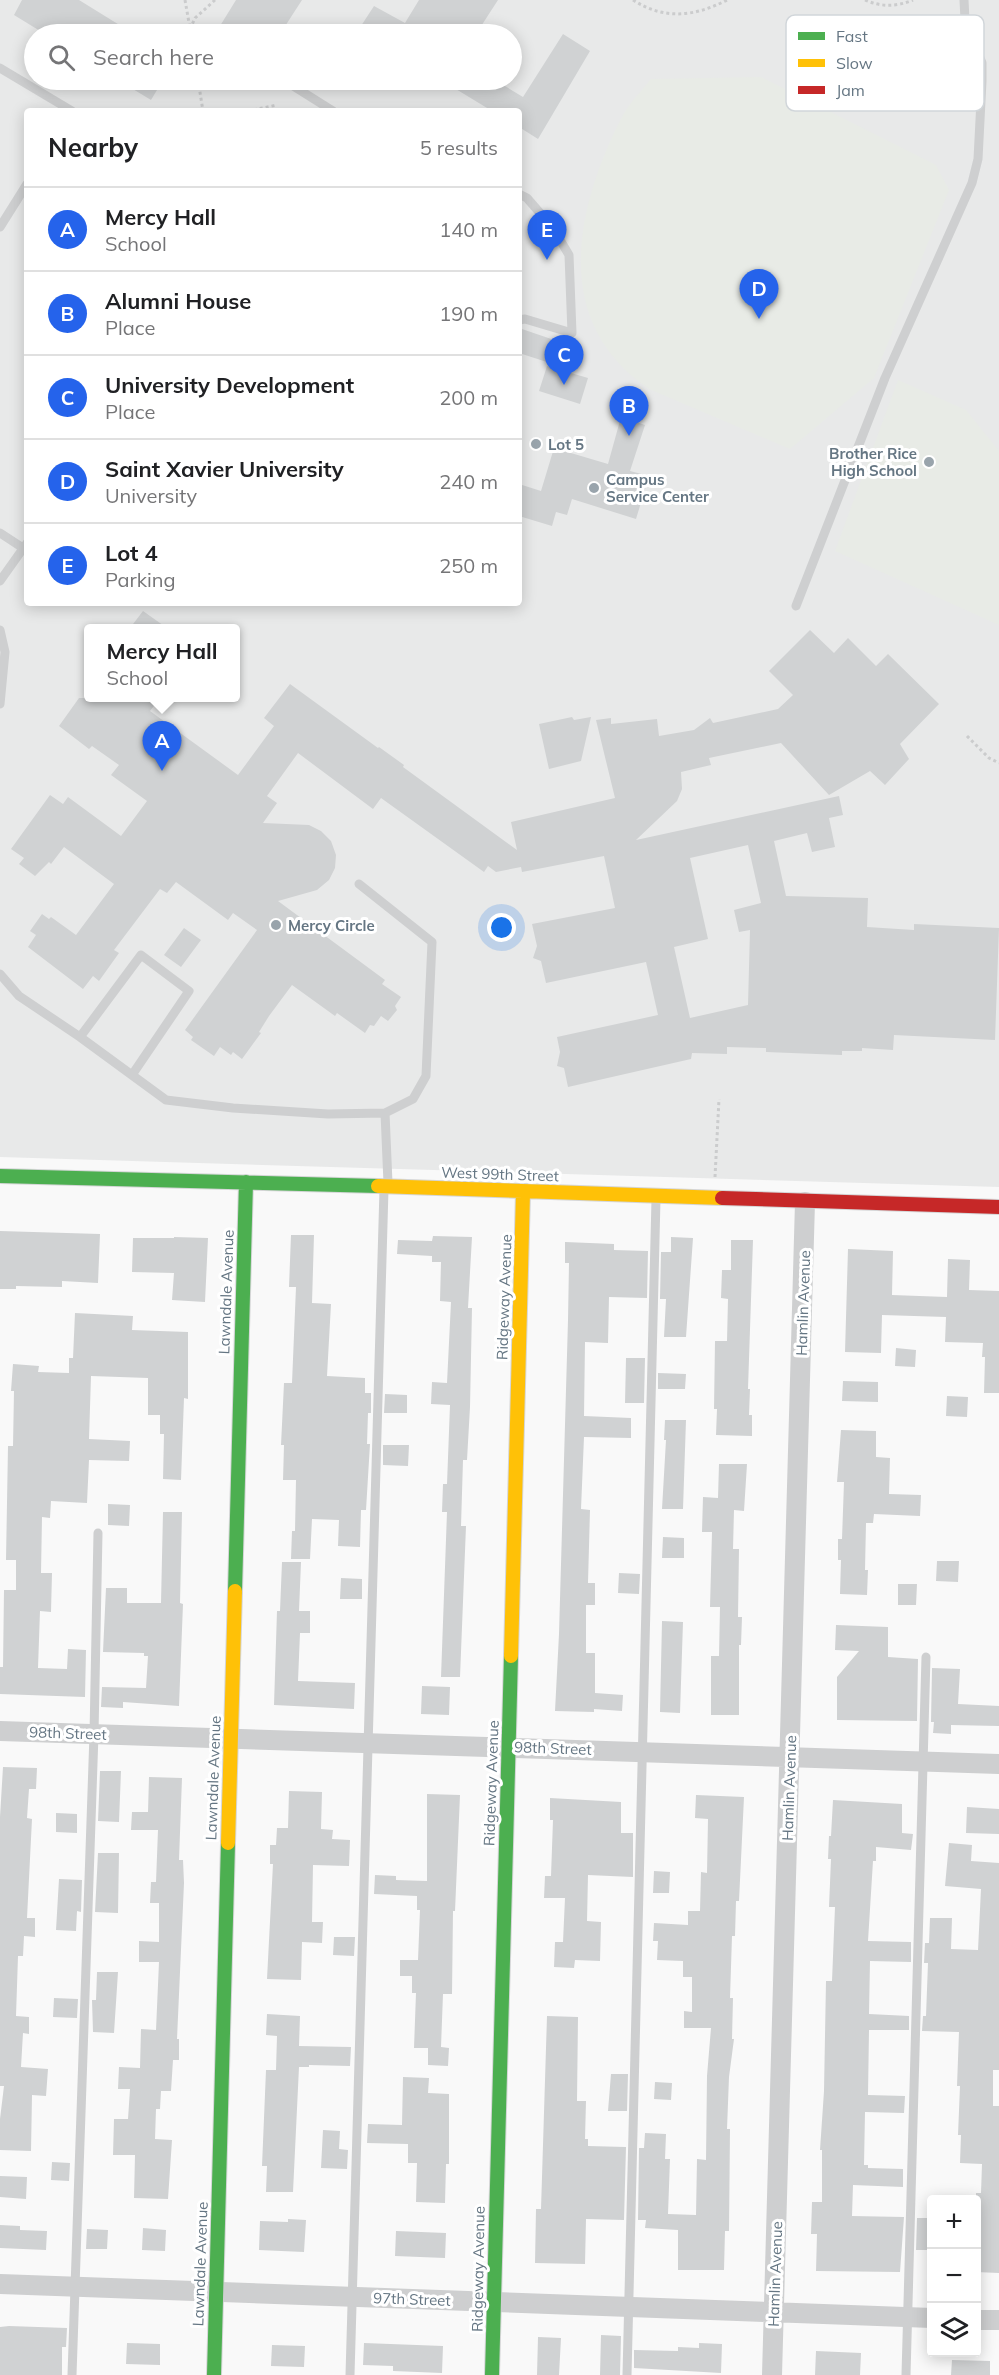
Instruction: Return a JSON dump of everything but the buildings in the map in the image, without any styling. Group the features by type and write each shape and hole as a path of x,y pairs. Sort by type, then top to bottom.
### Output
{"street":[{"name":"West 99th Street","path":"0,1176 999,1207"},
{"name":"Lawndale Avenue","path":"214,2375 246,1182"},
{"name":"Ridgeway Avenue","path":"492,2375 523,1192"},
{"name":"Hamlin Avenue","path":"772,2375 806,1202"},
{"name":"98th Street","path":"0,1731 999,1764"},
{"name":"97th Street","path":"0,2284 927,2318"},
{"path":"981,2320 999,2320"}],"lane":[{"path":"964,0 965,15"},
{"path":"0,68 24,82"},
{"path":"37,90 67,108"},
{"path":"300,90 328,108"},
{"path":"796,606 885,378 972,183 978,159 980,111"},
{"path":"0,227 24,189"},
{"path":"522,196 553,228 569,255 572,333 522,320"},
{"path":"0,533 24,545"},
{"path":"0,581 24,546"},
{"path":"0,630 5,652 0,704"},
{"path":"0,974 19,996 166,1100 244,1109 328,1114 385,1113 413,1099 426,1076 432,942 359,884"},
{"path":"80,1037 141,955 189,991 132,1075"},
{"path":"350,2375 386,1187 385,1113"},
{"path":"627,2375 656,1196"},
{"path":"72,2375 94,1734 98,1533"},
{"path":"906,2375 926,1657"}],"path":[{"path":"185,0 189,24"},
{"path":"192,24 195,18 215,0"},
{"path":"633,0 656,12 672,14 689,13 727,0"},
{"path":"865,0 876,4 891,5 913,0"},
{"path":"200,90 203,108"},
{"path":"262,108 277,105"},
{"path":"967,736 989,758 999,763"},
{"path":"715,1185 719,1099"}],"shaded area":[{"path":"0,0 999,0 999,1187 0,1157"},
{"path":"761,77 786,90 786,111 829,111 936,165 949,190 874,378 790,449 649,389 623,367 604,344 591,318 583,290 581,261 583,231 589,200 612,137 631,103 651,79"},
{"path":"898,380 966,410 999,451 999,625 835,551"}],"traffic: fast":[{"path":"0,1176 378,1186"},
{"path":"235,1591 246,1182"},
{"path":"492,2375 511,1656"},
{"path":"214,2375 228,1843"}],"traffic: slow":[{"path":"378,1186 722,1198"},
{"path":"511,1656 523,1192"},
{"path":"228,1843 235,1591"}],"traffic: jam":[{"path":"722,1198 999,1207"}],"place":[{"name":"Lot 4","path":"547,260"},
{"name":"Saint Xavier University","path":"759,319"},
{"name":"University Development","path":"564,385"},
{"name":"Alumni House","path":"629,436"},
{"name":"Lot 5","path":"536,444"},
{"name":"Brother Rice High School","path":"929,462"},
{"name":"Campus Service Center","path":"594,488"},
{"name":"Mercy Hall","path":"162,771"},
{"name":"Mercy Circle","path":"276,925"}]}
